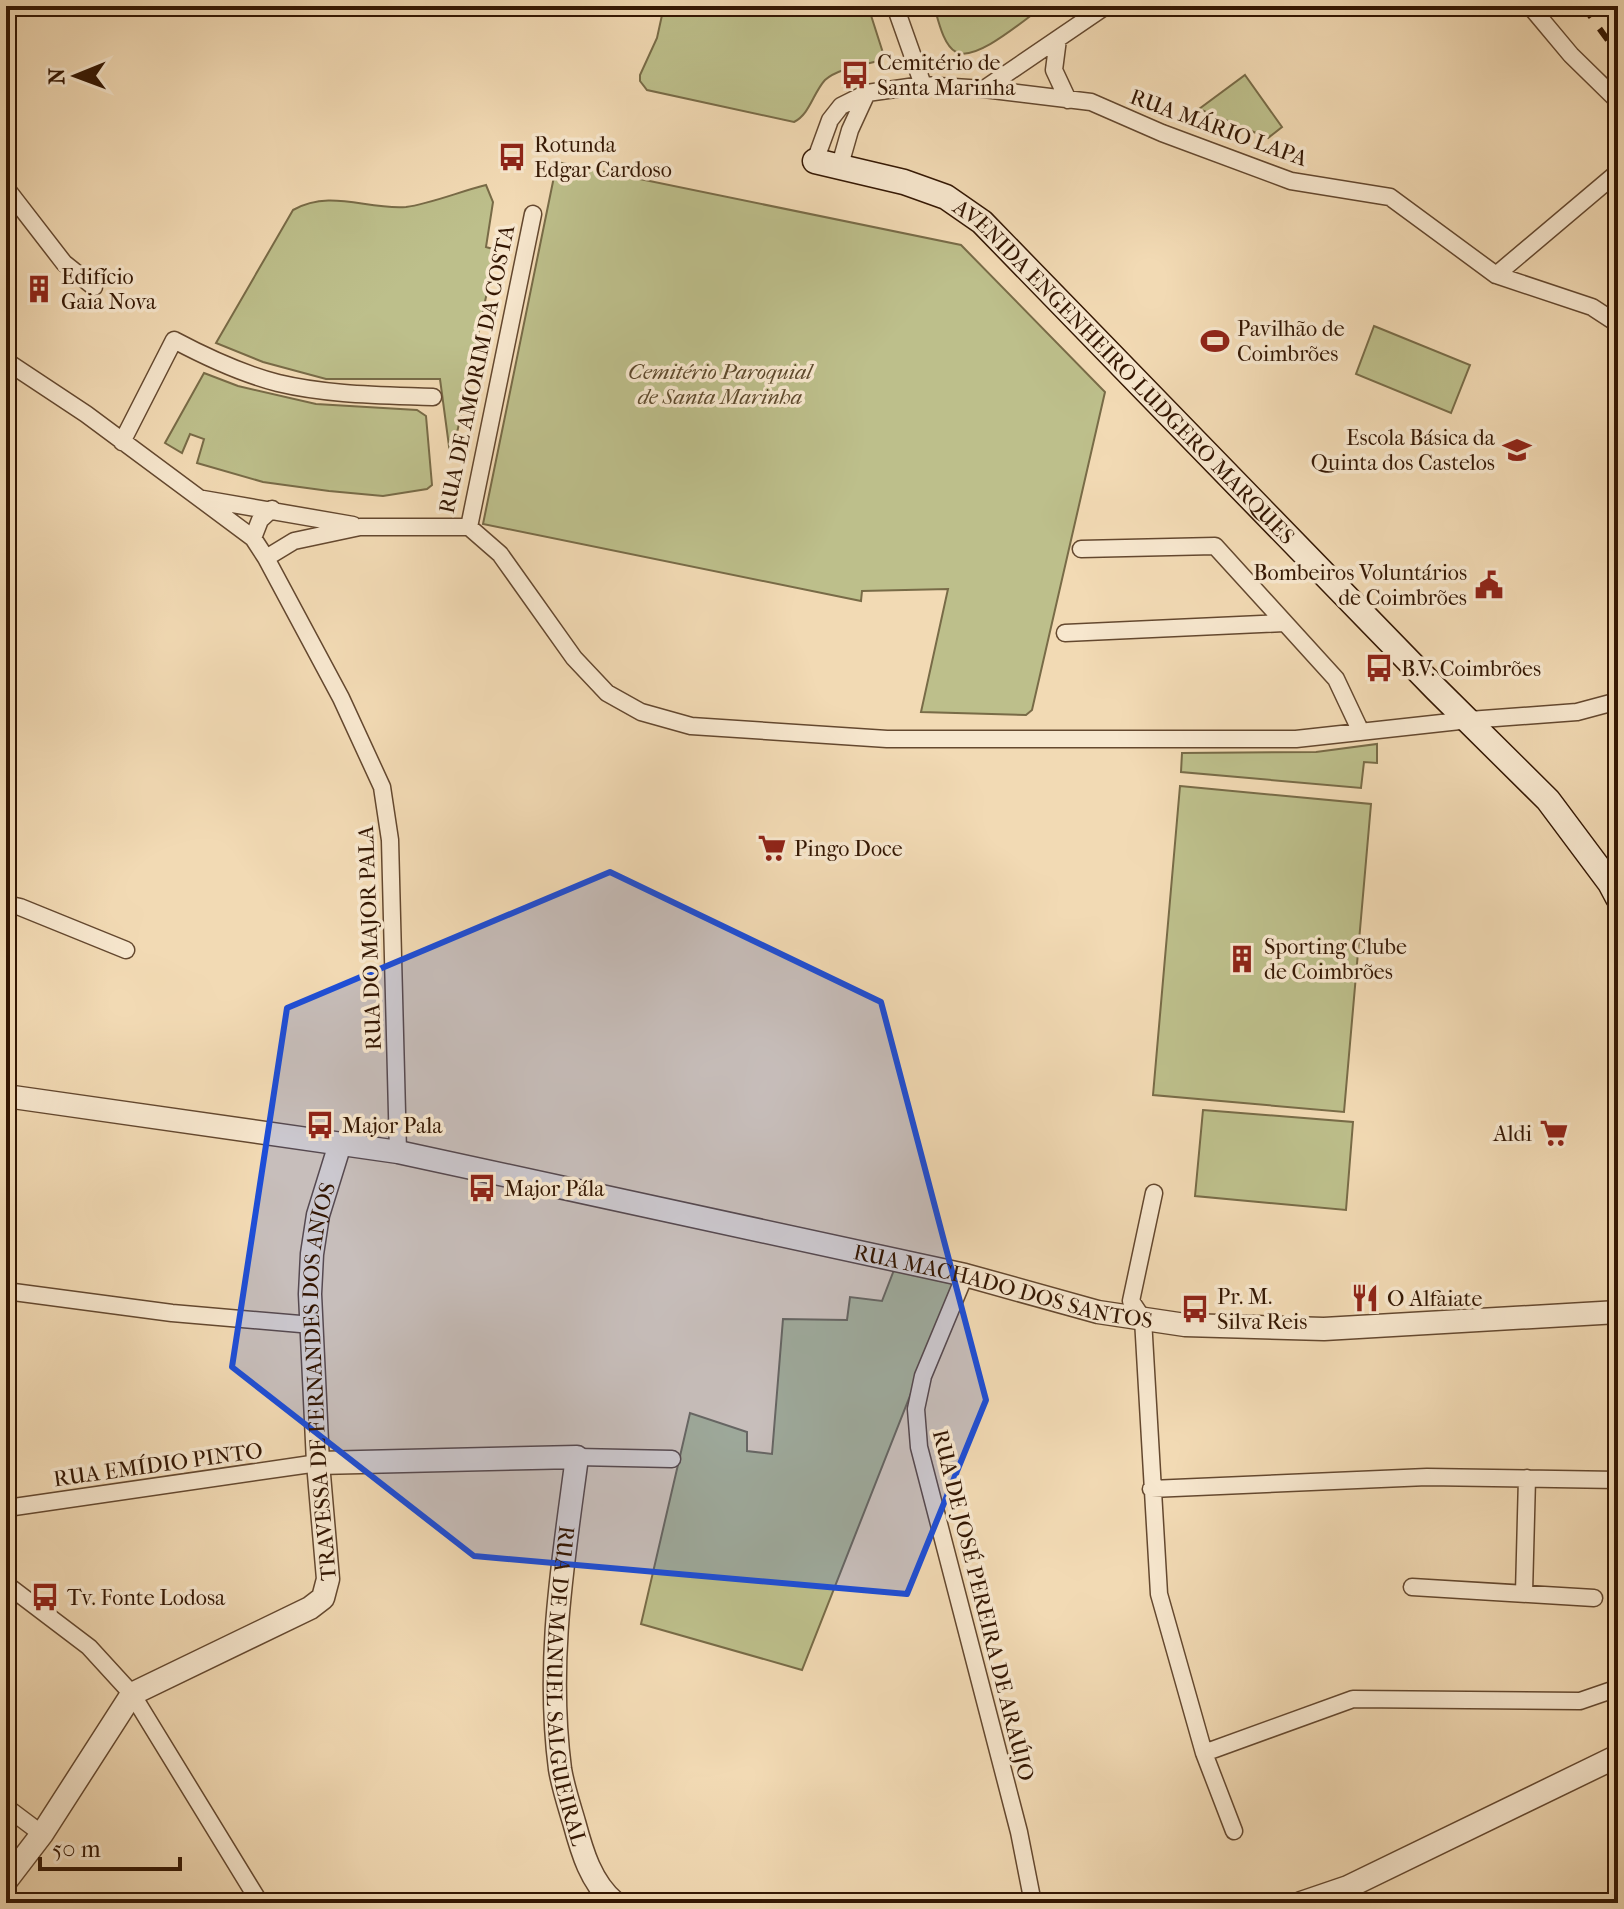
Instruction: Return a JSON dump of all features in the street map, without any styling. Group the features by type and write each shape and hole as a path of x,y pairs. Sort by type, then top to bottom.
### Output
{"main road":[{"name":"AVENIDA ENGENHEIRO LUDGERO MARQUES","path":"815,161 904,182 946,197 982,222 1548,800 1618,898"}],"street":[{"path":"895,6 923,85"},
{"path":"984,89 1106,6"},
{"path":"1530,6 1571,55 1618,101"},
{"path":"1058,39 1054,70 1068,100"},
{"name":"RUA MÁRIO LAPA","path":"815,161 830,120 841,106 867,93 923,85 1091,102 1162,133 1291,181 1390,197 1496,275 1592,307 1618,324"},
{"path":"840,165 850,130 867,93"},
{"path":"1496,275 1618,172"},
{"path":"6,188 64,263 94,287"},
{"name":"RUA DE AMORIM DA COSTA","path":"201,498 360,527 469,527 533,214"},
{"path":"122,442 174,340 204,356 276,383 327,391 433,397"},
{"name":"RUA DO MAJOR PALA","path":"6,361 86,414 253,538 341,698 382,787 390,840 398,1152"},
{"path":"253,538 260,520 272,509"},
{"name":"RUA DE AMORIM DA COSTA","path":"266,558 294,541 360,527"},
{"path":"469,527 500,554 574,658 607,693 641,712 691,726 887,739 1296,739 1577,712 1618,701"},
{"path":"1081,549 1215,546 1336,679 1361,732"},
{"path":"1065,633 1284,623"},
{"path":"6,904 126,950"},
{"name":"RUA MACHADO DOS SANTOS","path":"6,1096 398,1152 965,1275 1098,1312 1185,1325 1324,1329 1618,1312"},
{"name":"TRAVESSA DE FERNANDES DOS ANJOS","path":"132,1694 310,1608 323,1598 328,1579 318,1463 312,1254 318,1215 340,1144"},
{"path":"1154,1193 1131,1301 1143,1319 1159,1594 1204,1753 1234,1831"},
{"name":"RUA DE JOSÉ PEREIRA DE ARAÚJO","path":"965,1275 923,1376 916,1409 919,1447 1019,1832 1033,1903"},
{"path":"6,1291 172,1313 312,1325"},
{"path":"318,1463 577,1457 672,1459"},
{"name":"RUA DE MANUEL SALGUEIRAL","path":"577,1457 555,1621 553,1691 560,1772 584,1859 605,1895 615,1903"},
{"name":"RUA EMÍDIO PINTO","path":"6,1511 30,1504 318,1463"},
{"path":"1151,1489 1427,1477 1618,1480"},
{"path":"1524,1593 1527,1478"},
{"path":"6,1584 89,1647 132,1694 260,1903"},
{"path":"1412,1587 1594,1598"},
{"path":"1204,1753 1353,1699 1580,1701 1612,1690"},
{"path":"6,1881 42,1834 132,1694"},
{"path":"1301,1903 1348,1887 1618,1756"},
{"path":"6,1807 42,1834"}],"highlighted area":[{"path":"610,872 881,1002 986,1400 907,1594 474,1556 232,1367 287,1008"}],"green space":[{"path":"664,6 868,6 884,56 881,60 830,76 804,114 794,122 647,90 640,81 640,75 657,38"},
{"path":"934,6 1044,6 988,45 965,54 951,49"},
{"path":"1245,75 1282,127 1268,138 1199,109"},
{"name":"Cemitério Paroquial de Santa Marinha","path":"557,162 961,245 1105,392 1032,710 1026,715 921,712 948,589 862,591 861,601 483,524"},
{"path":"486,185 493,202 486,247 496,250 451,461 440,379 326,379 263,362 216,343 293,210 321,201 406,207"},
{"path":"1374,326 1470,365 1451,413 1356,374"},
{"path":"204,373 238,386 316,404 417,410 426,416 432,485 427,489 383,496 329,491 263,482 197,463 204,439 190,434 182,453 165,443"},
{"path":"1377,744 1377,763 1364,762 1361,788 1181,772 1182,753 1316,752"},
{"path":"1180,786 1371,804 1344,1112 1153,1095"},
{"path":"1203,1110 1353,1122 1346,1210 1195,1196"},
{"path":"894,1270 954,1284 802,1670 641,1624 690,1413 747,1432 747,1451 772,1454 783,1319 847,1320 850,1297 882,1301"}],"railway":[{"path":"1583,6 1618,54"}],"place":[{"name":"Cemitério de Santa Marinha","path":"855,75"},
{"name":"Rotunda Edgar Cardoso","path":"512,157"},
{"name":"Edifício Gaia Nova","path":"39,289"},
{"name":"Pavilhão de Coimbrões","path":"1215,341"},
{"name":"Escola Básica da Quinta dos Castelos","path":"1517,450"},
{"name":"Bombeiros Voluntários de Coimbrões","path":"1489,585"},
{"name":"B.V. Coimbrões","path":"1379,668"},
{"name":"Pingo Doce","path":"772,848"},
{"name":"Sporting Clube de Coimbrões","path":"1242,959"},
{"name":"Major Pala","path":"320,1125"},
{"name":"Aldi","path":"1554,1133"},
{"name":"Major Pála","path":"482,1188"},
{"name":"O Alfaiate","path":"1365,1298"},
{"name":"Pr. M. Silva Reis","path":"1195,1309"},
{"name":"Tv. Fonte Lodosa","path":"45,1597"}]}
